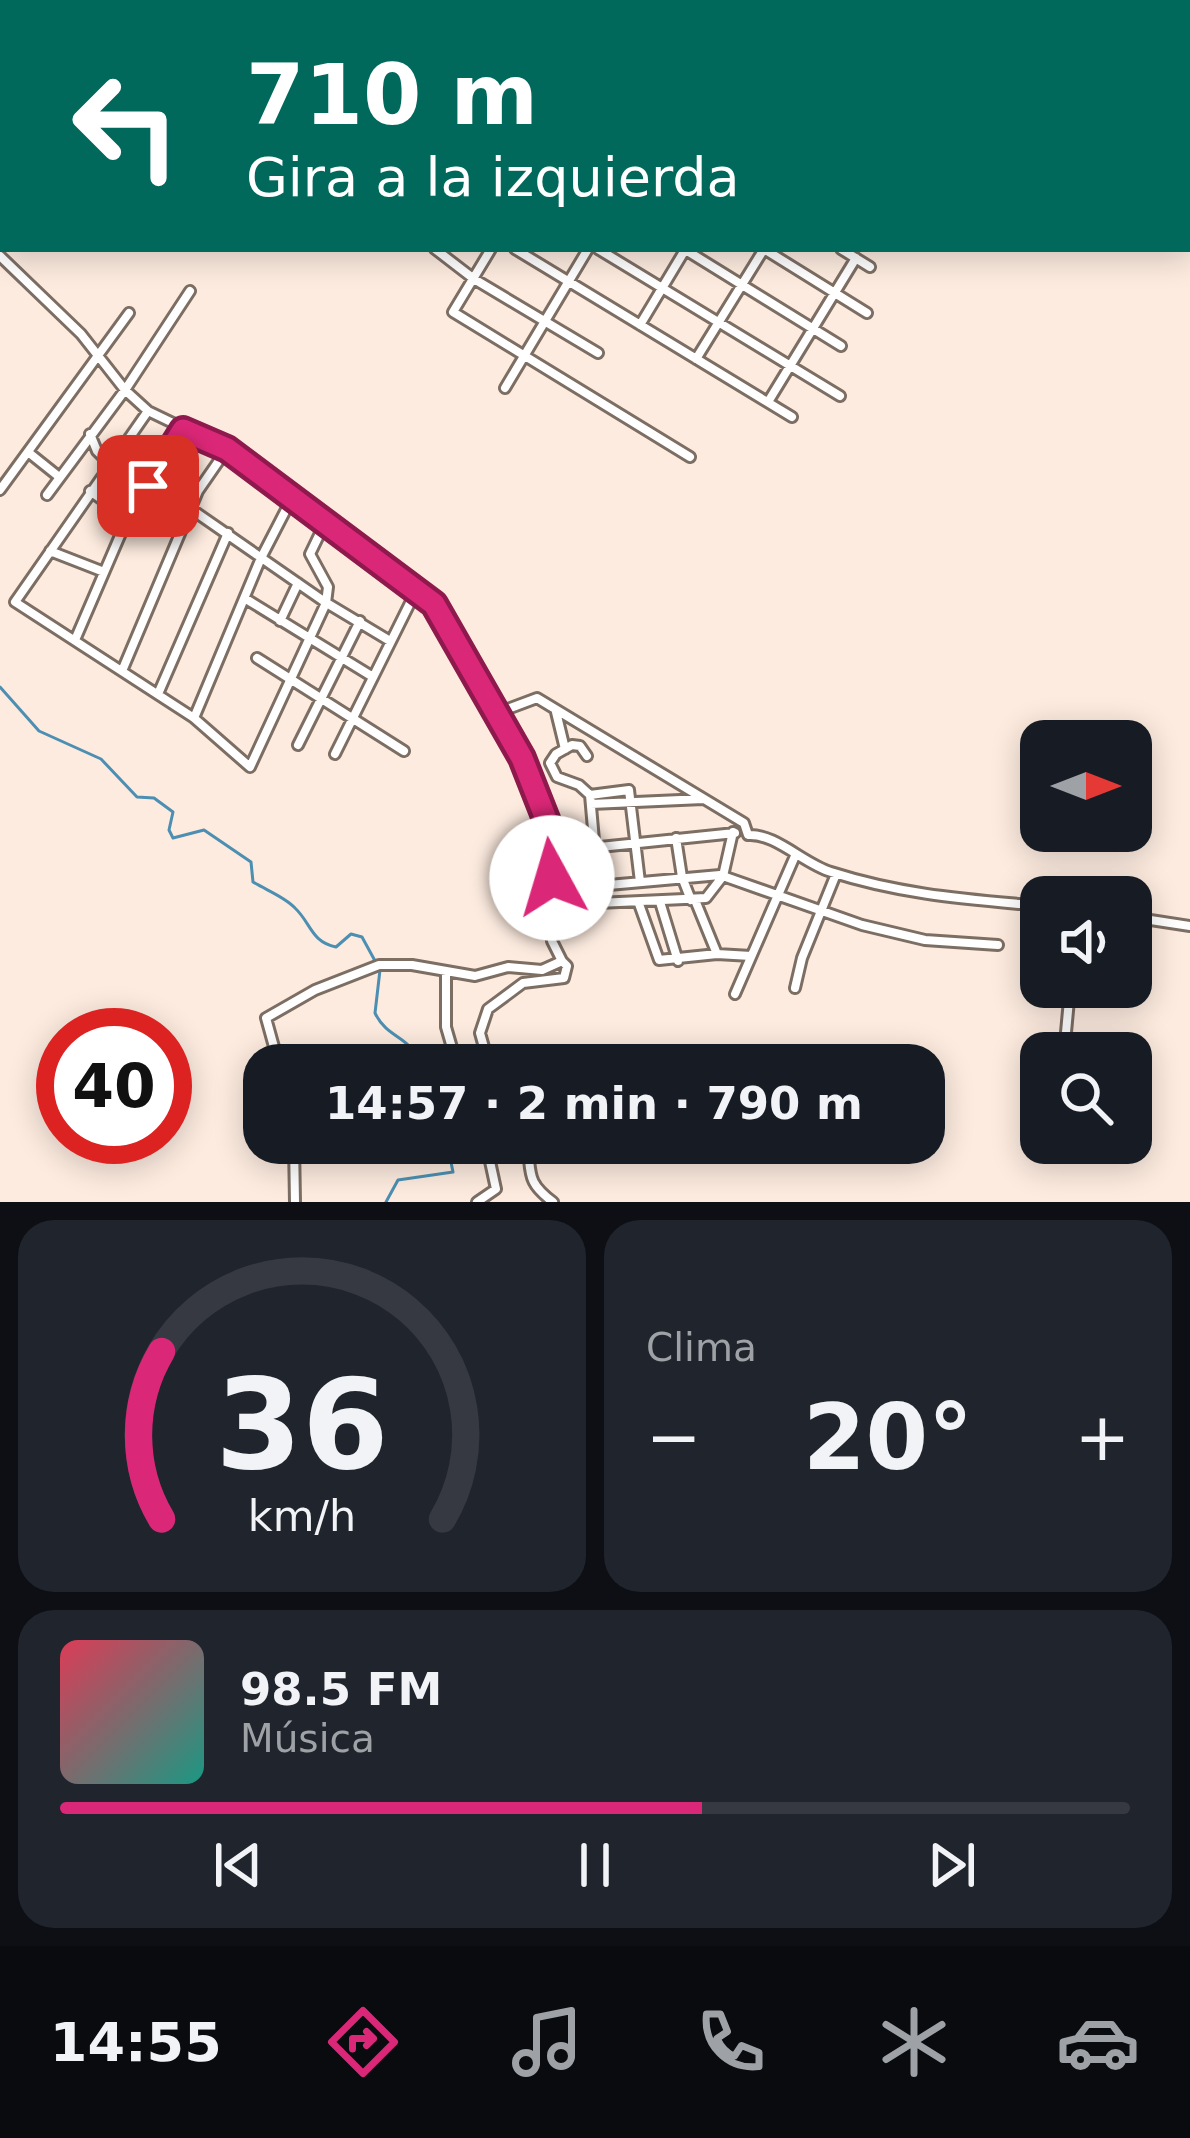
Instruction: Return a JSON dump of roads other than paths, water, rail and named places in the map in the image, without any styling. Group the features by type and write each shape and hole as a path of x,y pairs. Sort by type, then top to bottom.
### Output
{"street":[{"path":"439,252 473,279 598,353"},
{"path":"489,252 453,312 690,457"},
{"path":"520,252 792,417"},
{"path":"505,388 586,252"},
{"path":"603,252 840,396"},
{"path":"640,325 683,252"},
{"path":"690,252 841,346"},
{"path":"696,359 762,252"},
{"path":"769,252 868,313"},
{"path":"846,252 870,268"},
{"path":"0,256 148,411 227,449 434,604 522,758 548,824 552,941 567,966 563,978 523,983 488,1010 480,1033 483,1044"},
{"path":"768,402 856,258"},
{"path":"47,495 125,390 190,291"},
{"path":"0,490 130,313"},
{"path":"148,411 15,602 194,718 250,767 326,602 328,586 310,554 324,525"},
{"path":"75,640 128,518 183,430"},
{"path":"90,432 93,446 110,464"},
{"path":"122,671 198,491 227,449"},
{"path":"28,452 58,476"},
{"path":"152,482 390,641"},
{"path":"90,491 128,518"},
{"path":"194,718 261,558 292,498"},
{"path":"158,694 228,532"},
{"path":"50,551 104,572"},
{"path":"280,621 298,583"},
{"path":"335,754 417,589"},
{"path":"246,599 373,677"},
{"path":"298,745 360,621"},
{"path":"257,658 404,751"},
{"path":"497,713 537,698 744,823 748,836"},
{"path":"556,710 565,749"},
{"path":"587,756 578,745 565,749 551,759 552,771 590,800 598,886"},
{"path":"590,800 629,790 640,882"},
{"path":"631,803 705,799"},
{"path":"552,852 733,832 761,834 836,874 908,894 1020,904"},
{"path":"554,905 693,900 713,893 723,875 733,832"},
{"path":"676,838 682,877 717,954"},
{"path":"735,994 795,856"},
{"path":"795,988 836,874"},
{"path":"553,890 723,875 820,913 926,940 998,945"},
{"path":"660,902 678,961"},
{"path":"638,904 657,959 751,956"},
{"path":"1152,920 1190,926"},
{"path":"273,1044 266,1018 315,990 376,966 412,965 475,976 508,967 542,970 562,961"},
{"path":"446,973 446,1027 451,1044"},
{"path":"294,1164 295,1202"},
{"path":"477,1202 496,1189 491,1164"},
{"path":"530,1164 532,1183 553,1202"}],"waterway":[{"path":"0,687 39,731 101,759 137,797 154,798 173,812 169,830 173,838 204,830 251,862 253,882 291,904 321,941 336,947 351,934 362,937 380,970 375,1013 407,1044"},
{"path":"386,1202 398,1180 453,1172 451,1164"}]}
